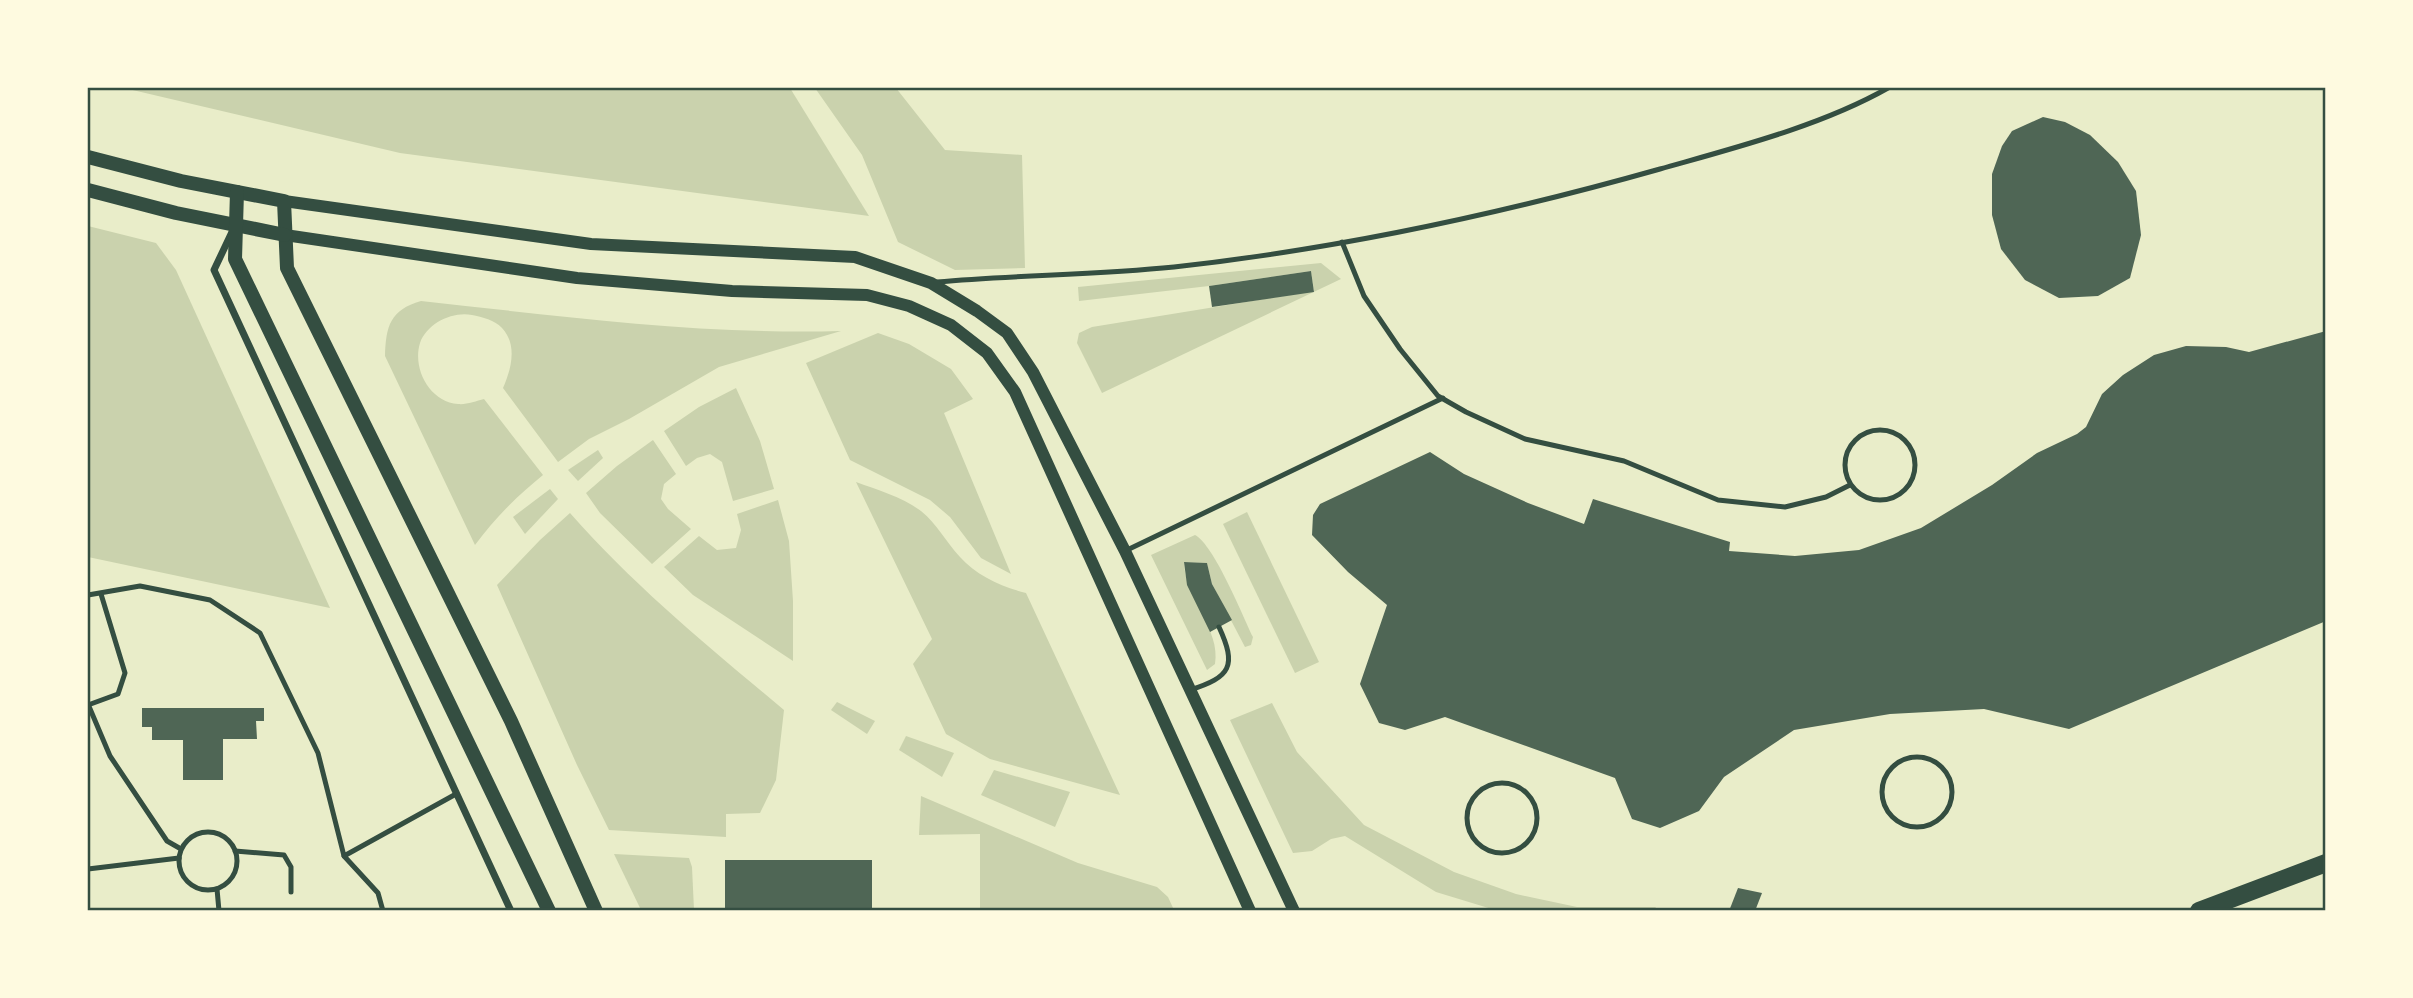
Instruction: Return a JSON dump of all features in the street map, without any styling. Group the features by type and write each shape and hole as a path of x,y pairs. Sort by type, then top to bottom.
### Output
{"main road":[{"path":"88,157 284,201 287,268 510,721 596,911"},
{"path":"88,190 176,213 285,235"},
{"path":"237,192 235,259 549,911"},
{"path":"2199,911 2326,863"}],"street":[{"path":"284,201 591,244 855,257 932,283 1007,333 1033,372 1125,551 1294,911"},
{"path":"236,225 214,270 511,911"},
{"path":"285,235 577,278 732,291 867,295 909,306 950,326 987,353 1015,392 1250,911"}],"lane":[{"path":"932,283 1173,267 1342,242 1574,193 1674,165 1855,106 1888,88"},
{"path":"1342,242 1364,296 1400,349 1443,398 1466,412 1525,439 1624,461 1718,500 1785,507 1826,498 1850,485"},
{"path":"1125,551 1443,398"},
{"path":"1884,430 1896,434 1912,450 1914,474 1910,485 1901,494 1880,501 1868,499 1850,485 1844,463 1847,452 1862,435 1884,430"},
{"path":"88,595 140,586 210,600 260,633 318,753 344,856 378,893 383,911"},
{"path":"101,594 125,673 118,694 88,704 110,756 167,841 181,849"},
{"path":"1189,690 1214,682 1227,668 1230,650 1220,627"},
{"path":"1910,757 1922,757 1943,768 1950,777 1953,789 1952,801 1939,820 1917,828 1896,820 1883,801 1884,779 1890,769 1910,757"},
{"path":"1507,783 1528,794 1538,815 1532,838 1513,852 1502,854 1490,852 1480,846 1468,828 1469,805 1475,795 1494,784 1507,783"},
{"path":"344,856 456,794"},
{"path":"204,832 223,836 235,850 236,869 232,878 217,889 198,889 190,884 179,868 181,849 195,835 204,832"},
{"path":"235,850 284,855 291,867 291,892"},
{"path":"88,869 179,858"},
{"path":"217,889 219,911"}],"green space":[{"path":"124,88 790,88 869,216 400,153"},
{"path":"815,88 896,88 945,150 1022,155 1025,268 955,270 898,242 862,155"},
{"path":"88,226 156,243 176,270 330,608 88,557"},
{"path":"1321,263 1341,279 1102,393 1077,343 1079,333 1092,327 1314,291 1311,271 1079,301 1078,287"},
{"path":"421,301 683,327 841,331 719,367 589,439 558,462 503,388 512,358 510,342 502,328 492,321 465,314 449,317 435,324 423,336 418,353 421,373 432,391 448,402 458,404 484,399 543,475 507,508 475,545 385,356 389,328 396,314"},
{"path":"878,333 909,344 951,369 973,399 944,413 1011,574 981,558 950,517 930,500 850,460 806,363"},
{"path":"736,388 760,441 774,489 733,501 722,462 710,454 697,458 686,466 664,431 699,407"},
{"path":"653,440 676,474 664,484 661,499 668,509 691,529 652,564 600,513 586,493"},
{"path":"598,450 603,458 578,481 568,470"},
{"path":"856,482 914,506 927,516 974,570 1008,588 1026,593 1120,795 990,759 946,734 913,664 932,639"},
{"path":"550,489 558,499 525,534 513,517"},
{"path":"778,500 789,541 793,661 693,595 664,567 699,536 717,550 736,548 741,530 737,514"},
{"path":"1247,512 1319,662 1295,673 1223,524"},
{"path":"570,513 646,591 784,710 776,780 760,813 726,814 726,837 609,830 577,765 497,585"},
{"path":"1195,535 1211,552 1219,566 1253,637 1251,645 1245,647 1212,584 1207,563 1184,562 1190,589 1213,639 1215,664 1207,670 1151,555"},
{"path":"837,702 875,721 867,734 831,710"},
{"path":"1272,703 1297,752 1364,825 1454,872 1516,894 1577,907 1656,907 1654,910 1495,910 1436,892 1345,836 1331,839 1312,851 1293,853 1230,720"},
{"path":"906,736 954,753 942,777 899,750"},
{"path":"994,770 1070,792 1055,827 981,795"},
{"path":"921,796 1078,863 1157,887 1168,897 1174,910 980,910 980,834 919,835"},
{"path":"614,854 689,858 692,867 694,910 641,910"}],"building":[{"path":"2043,117 2065,122 2090,135 2118,162 2136,191 2141,235 2130,278 2098,296 2059,298 2025,280 2001,249 1992,215 1992,174 2002,146 2012,131"},
{"path":"1311,271 1314,292 1212,307 1209,286"},
{"path":"2326,331 2326,621 2069,729 1984,709 1890,714 1794,730 1724,777 1699,811 1660,828 1632,819 1615,778 1445,717 1405,730 1379,723 1360,684 1387,605 1348,572 1312,535 1313,515 1320,504 1430,452 1464,474 1528,503 1584,524 1593,499 1730,542 1729,551 1795,556 1859,550 1921,528 1992,485 2037,453 2077,434 2086,427 2102,394 2123,375 2154,355 2186,346 2226,347 2249,352"},
{"path":"1184,562 1207,563 1212,584 1232,620 1210,632 1187,585"},
{"path":"142,708 264,708 264,721 256,721 257,739 223,739 223,780 183,780 183,740 152,740 152,727 142,727"},
{"path":"725,860 872,860 872,911 725,911"},
{"path":"1738,888 1762,893 1755,911 1729,911"}]}
